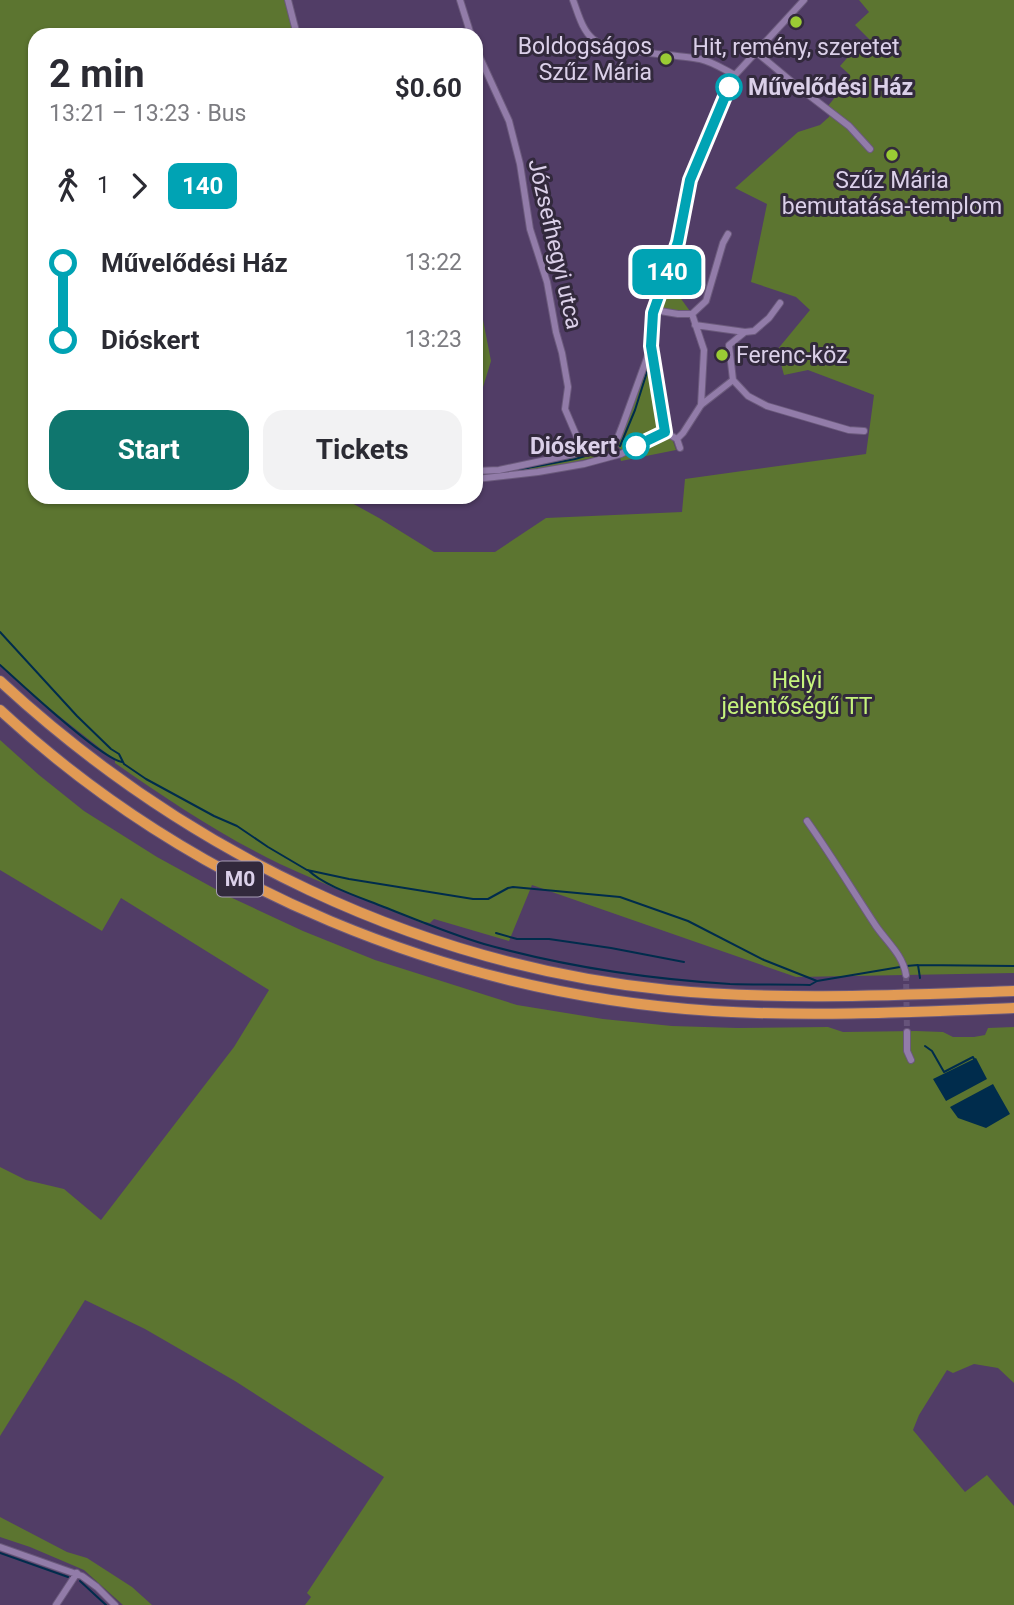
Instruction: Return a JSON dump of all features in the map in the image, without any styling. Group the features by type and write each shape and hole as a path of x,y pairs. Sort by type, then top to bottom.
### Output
{"highway":[{"name":"M0","path":"0,681 94,761 216,842 271,872 337,902 450,946 488,957 601,981 696,992 808,997 1014,991"},
{"name":"M0","path":"0,710 65,765 107,796 207,861 328,921 445,964 595,997 711,1011 844,1013 1014,1008"}],"street":[{"path":"288,0 295,28"},
{"path":"460,0 469,28"},
{"path":"573,0 586,30 594,40 649,53 698,58 735,75"},
{"path":"665,432 651,346 654,310 678,242 690,180 735,75 804,0"},
{"path":"756,52 849,126 870,149"},
{"name":"Józsefhegyi utca","path":"483,63 509,121 520,164 530,229 547,282 562,353 568,387 565,409 583,451"},
{"path":"654,310 692,314 706,301 728,234"},
{"path":"695,325 754,331 769,318 780,303"},
{"path":"692,314 704,350 701,405"},
{"path":"745,332 729,345 733,380 748,396 767,406 849,430 864,431"},
{"path":"616,450 618,437 651,346"},
{"path":"677,439 684,433 701,405 733,380"},
{"path":"665,432 677,439 680,449"},
{"path":"483,478 584,464 665,432"},
{"path":"483,471 499,470 583,451 616,450"},
{"path":"807,821 883,937 901,958 905,969"},
{"path":"907,1032 907,1051 911,1060"},
{"path":"0,1547 77,1573 90,1581 115,1605"},
{"path":"56,1605 77,1573"}],"green space":[{"name":"Helyi jelentőségű TT","path":"0,0 286,0 293,28 28,28 28,504 354,504 434,552 495,552 546,518 682,512 685,479 866,454 874,395 808,370 784,375 777,350 810,310 796,297 751,282 767,204 735,188 798,132 820,125 829,117 833,109 828,106 839,96 850,75 840,66 864,39 874,44 855,25 869,12 859,0 1014,0 1014,973 796,977 532,885 509,941 434,919 424,924 280,864 196,817 115,763 115,760 45,705 0,664"},
{"path":"673,265 681,266 678,273 679,296 692,314 662,310 658,306"},
{"path":"483,320 491,361 483,387"},
{"name":"Dióskert","path":"650,356 662,420 661,429 623,450 618,446"},
{"path":"664,436 672,438 676,450 621,461 620,457"},
{"path":"607,446 610,448 602,456 540,469 483,477 483,472"},
{"path":"0,740 84,811 157,857 230,897 375,960 517,1005 603,1019 672,1026 828,1027 843,1032 943,1032 953,1037 974,1037 985,1035 988,1028 1014,1027 1014,1383 998,1368 974,1364 953,1373 947,1370 919,1415 913,1430 965,1492 987,1475 1014,1506 1014,1605 305,1605 311,1597 307,1593 384,1477 235,1381 145,1329 85,1300 0,1436 0,1167 26,1180 64,1189 101,1220 234,1047 269,990 121,898 102,931 0,870"},
{"path":"0,1517 67,1552 87,1558 132,1587 152,1605 123,1605 84,1570 0,1537"}],"water":[{"path":"976,1058 987,1079 946,1101 933,1079"},
{"path":"993,1084 1010,1114 986,1128 958,1118 950,1107"}],"waterway":[{"path":"659,307 666,286"},
{"path":"657,323 658,316"},
{"path":"657,328 657,340"},
{"path":"657,345 659,351"},
{"path":"659,356 660,364"},
{"path":"661,371 661,377"},
{"path":"620,446 647,372"},
{"path":"662,382 663,394"},
{"path":"664,398 664,405"},
{"path":"666,411 671,428"},
{"path":"501,473 575,459 606,450"},
{"path":"483,475 489,475"},
{"path":"0,632 77,716 119,754 124,764 146,779 237,826 307,870 473,899 488,899 513,887 620,897 688,921 764,960 817,981"},
{"path":"0,665 79,735 122,762"},
{"path":"308,870 344,891 459,936 544,959 606,970 730,984 810,985 817,981 900,967"},
{"path":"496,933 517,939 549,939 684,962"},
{"path":"918,965 1014,966"},
{"path":"906,966 918,965 920,978"},
{"path":"925,1046 932,1051 944,1072 973,1057 974,1059"},
{"path":"0,1553 68,1577"},
{"path":"80,1581 106,1605"}],"tunnel":[{"path":"906,975 907,1032"}],"bus line":[{"name":"140","path":"636,446 665,432 651,346 653,313 678,242 690,180 729,87"}],"place":[{"name":"Hit, remény, szeretet","path":"796,22"},
{"name":"Boldogságos Szűz Mária","path":"666,59"},
{"name":"Művelődési Ház","path":"729,87"},
{"name":"Szűz Mária bemutatása-templom","path":"892,155"},
{"name":"Ferenc-köz","path":"722,355"},
{"name":"Dióskert","path":"636,446"}]}
